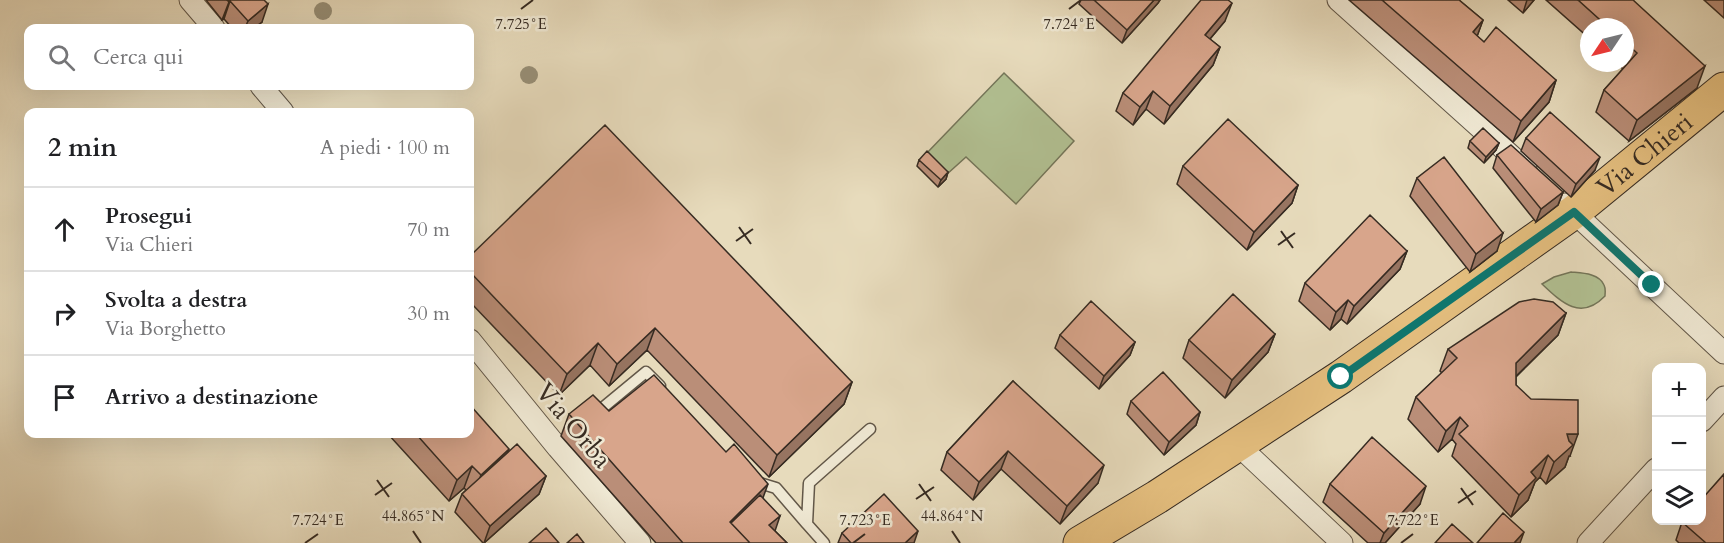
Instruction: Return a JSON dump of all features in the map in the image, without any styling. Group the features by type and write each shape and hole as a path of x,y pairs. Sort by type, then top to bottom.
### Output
{"main road":[{"name":"Via Chieri","path":"1080,543 1157,497 1341,377 1574,212 1724,89"}],"street":[{"path":"190,0 211,24"},
{"path":"1338,0 1574,212 1724,353"},
{"path":"264,90 280,108"},
{"name":"Via Orba","path":"474,345 558,448 640,543"},
{"path":"1705,417 1724,397"},
{"path":"1238,445 1342,543"},
{"path":"1588,543 1655,471"}],"lane":[{"path":"600,410 646,372 672,398"},
{"path":"807,524 808,483 870,429"},
{"path":"748,474 756,483 776,488 824,543"}],"green space":[{"path":"1004,73 1074,141 1016,204 966,157 946,175 925,155"},
{"path":"1571,272 1589,274 1598,278 1605,286 1605,296 1588,307 1580,308 1564,303 1542,284 1554,277"}],"building":[{"path":"227,0 264,0 268,4 248,21"},
{"path":"1094,0 1154,0 1127,30"},
{"path":"1201,0 1228,0 1232,3 1205,35 1220,47 1170,106 1153,91 1140,107 1123,93"},
{"path":"1382,0 1459,0 1483,20 1473,32 1484,42 1496,27 1556,80 1521,121"},
{"path":"1578,0 1633,0 1705,66 1637,120 1604,90 1620,72 1634,72 1634,56 1637,53 1634,50 1634,18 1598,18"},
{"path":"1550,112 1600,157 1576,184 1526,138"},
{"path":"1228,119 1298,185 1254,232 1183,166"},
{"path":"605,125 852,382 777,455 655,328 617,364 598,343 567,374 474,276 474,252"},
{"path":"1483,128 1499,143 1486,157 1470,141"},
{"path":"1511,145 1563,192 1541,209 1497,155"},
{"path":"927,151 948,172 941,180 919,160"},
{"path":"1444,157 1503,233 1476,254 1417,178"},
{"path":"1370,215 1407,251 1354,306 1348,300 1336,312 1305,283"},
{"path":"1233,294 1275,334 1232,380 1189,340"},
{"path":"1534,299 1553,302 1566,313 1516,363 1516,385 1531,399 1578,400 1578,434 1567,434 1573,445 1554,462 1548,455 1531,472 1536,478 1519,495 1459,434 1468,426 1460,417 1446,431 1416,397 1457,358 1448,349 1519,302"},
{"path":"1091,301 1135,342 1104,376 1060,335"},
{"path":"1163,372 1200,412 1169,442 1131,401"},
{"path":"654,375 726,452 734,444 768,484 730,522 750,543 683,543 569,414 593,395 609,411"},
{"path":"1013,381 1104,465 1067,506 1008,451 979,482 947,452"},
{"path":"474,410 509,449 481,475 472,466 457,480 420,438 474,438"},
{"path":"1372,437 1426,486 1384,533 1330,484"},
{"path":"517,444 546,476 490,526 462,494"},
{"path":"1724,474 1724,543 1706,543 1685,525 1706,525 1706,494"},
{"path":"884,494 918,531 905,543 851,543 842,533"},
{"path":"760,495 780,516 769,525 787,543 750,543 731,523"},
{"path":"1503,513 1524,532 1514,543 1477,543"},
{"path":"1452,524 1473,543 1435,543"},
{"path":"546,528 559,543 529,543"},
{"path":"577,534 584,543 567,543"}],"route":[{"path":"1341,377 1574,212 1652,285"}]}
